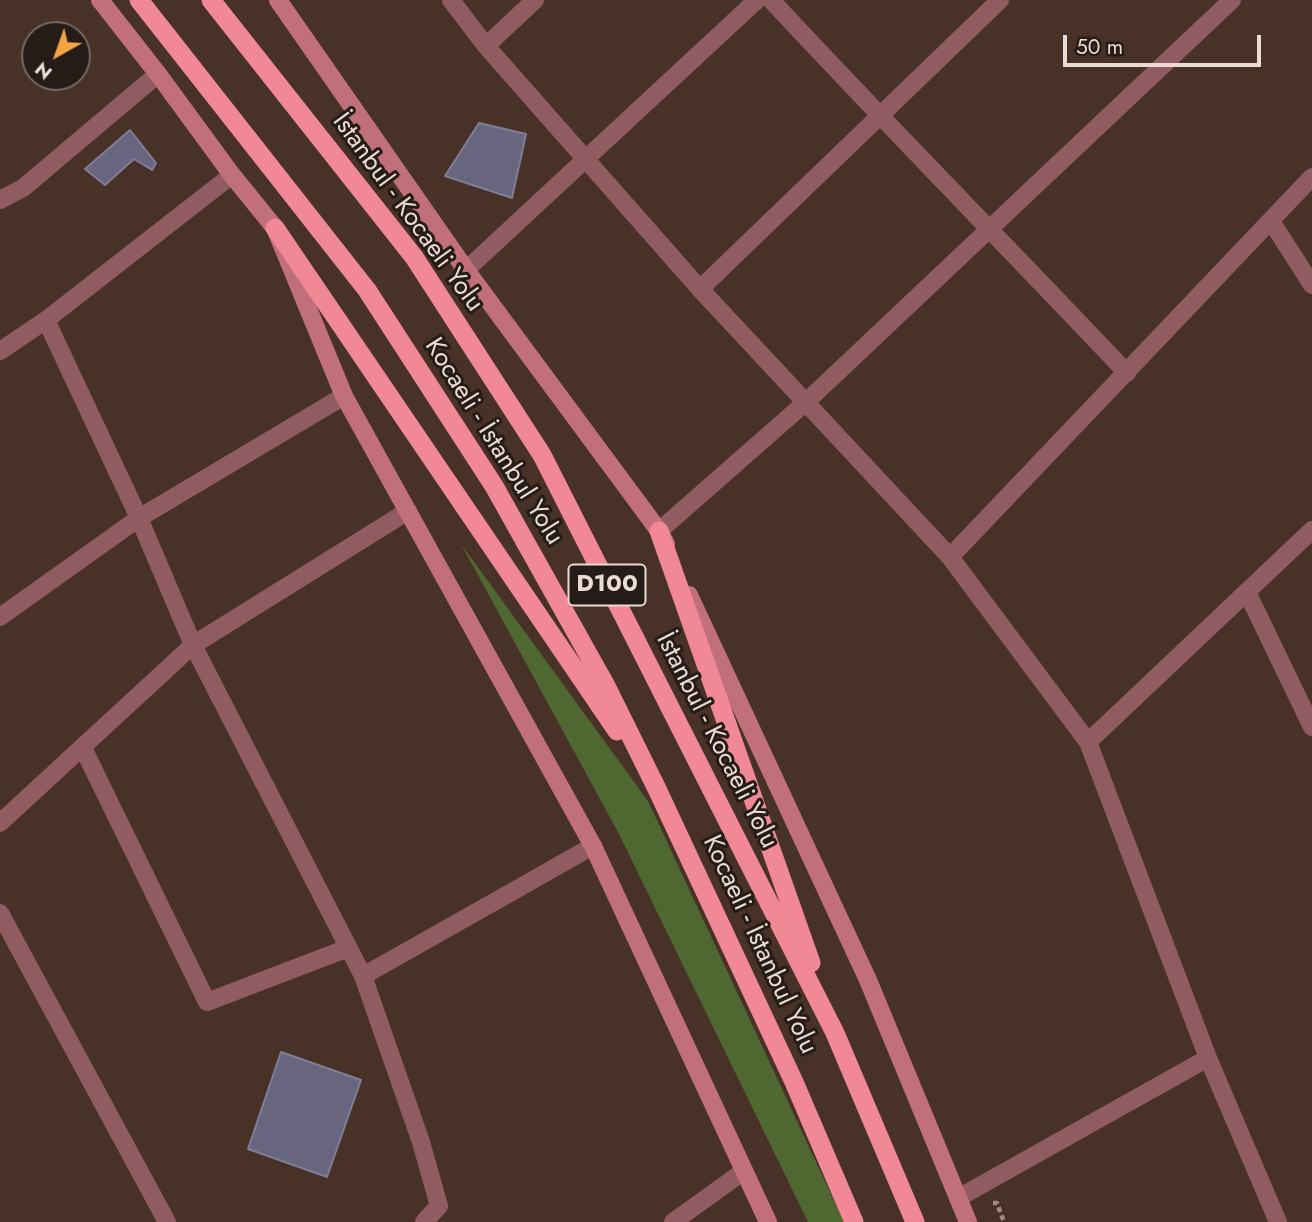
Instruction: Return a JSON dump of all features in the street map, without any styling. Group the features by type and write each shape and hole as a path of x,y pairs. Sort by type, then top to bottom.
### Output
{"highway":[{"name":"Kocaeli - İstanbul Yolu","path":"139,0 366,289 494,486 606,686 657,789 794,1082 854,1222"},
{"name":"İstanbul - Kocaeli Yolu","path":"211,0 414,257 542,455 835,1033 915,1222"},
{"path":"275,228 657,789"},
{"path":"659,531 835,1033"}],"main road":[{"path":"100,0 275,228 344,397 593,846 768,1222"},
{"path":"278,0 466,270 659,531 868,980 968,1222"}],"street":[{"path":"451,0 486,46 700,289 950,557 1088,742 1208,1058 1278,1222"},
{"path":"486,46 535,0"},
{"path":"466,270 757,0"},
{"path":"771,0 1127,373"},
{"path":"700,289 1000,0"},
{"path":"659,531 806,402 1231,0"},
{"path":"0,200 23,188 158,74"},
{"path":"0,351 46,320 232,175"},
{"path":"950,557 1312,177"},
{"path":"1270,220 1312,285"},
{"path":"46,320 139,518 193,645 363,976 421,1142 439,1206 424,1222"},
{"path":"0,617 139,518 344,397"},
{"path":"0,823 193,645 408,511"},
{"path":"1088,742 1312,530"},
{"path":"1247,592 1312,727"},
{"path":"83,748 207,1002 348,948"},
{"path":"363,976 593,846"},
{"path":"0,913 167,1222"},
{"path":"958,1198 1208,1058"},
{"path":"673,1222 744,1171"}],"path":[{"path":"997,1203 1004,1222"}],"green space":[{"path":"461,544 648,801 844,1222 808,1222 619,834"}],"building":[{"path":"479,123 526,134 512,198 445,176"},
{"path":"130,130 156,163 152,170 134,159 105,185 85,169"},
{"path":"281,1052 361,1080 327,1177 248,1149"}]}
